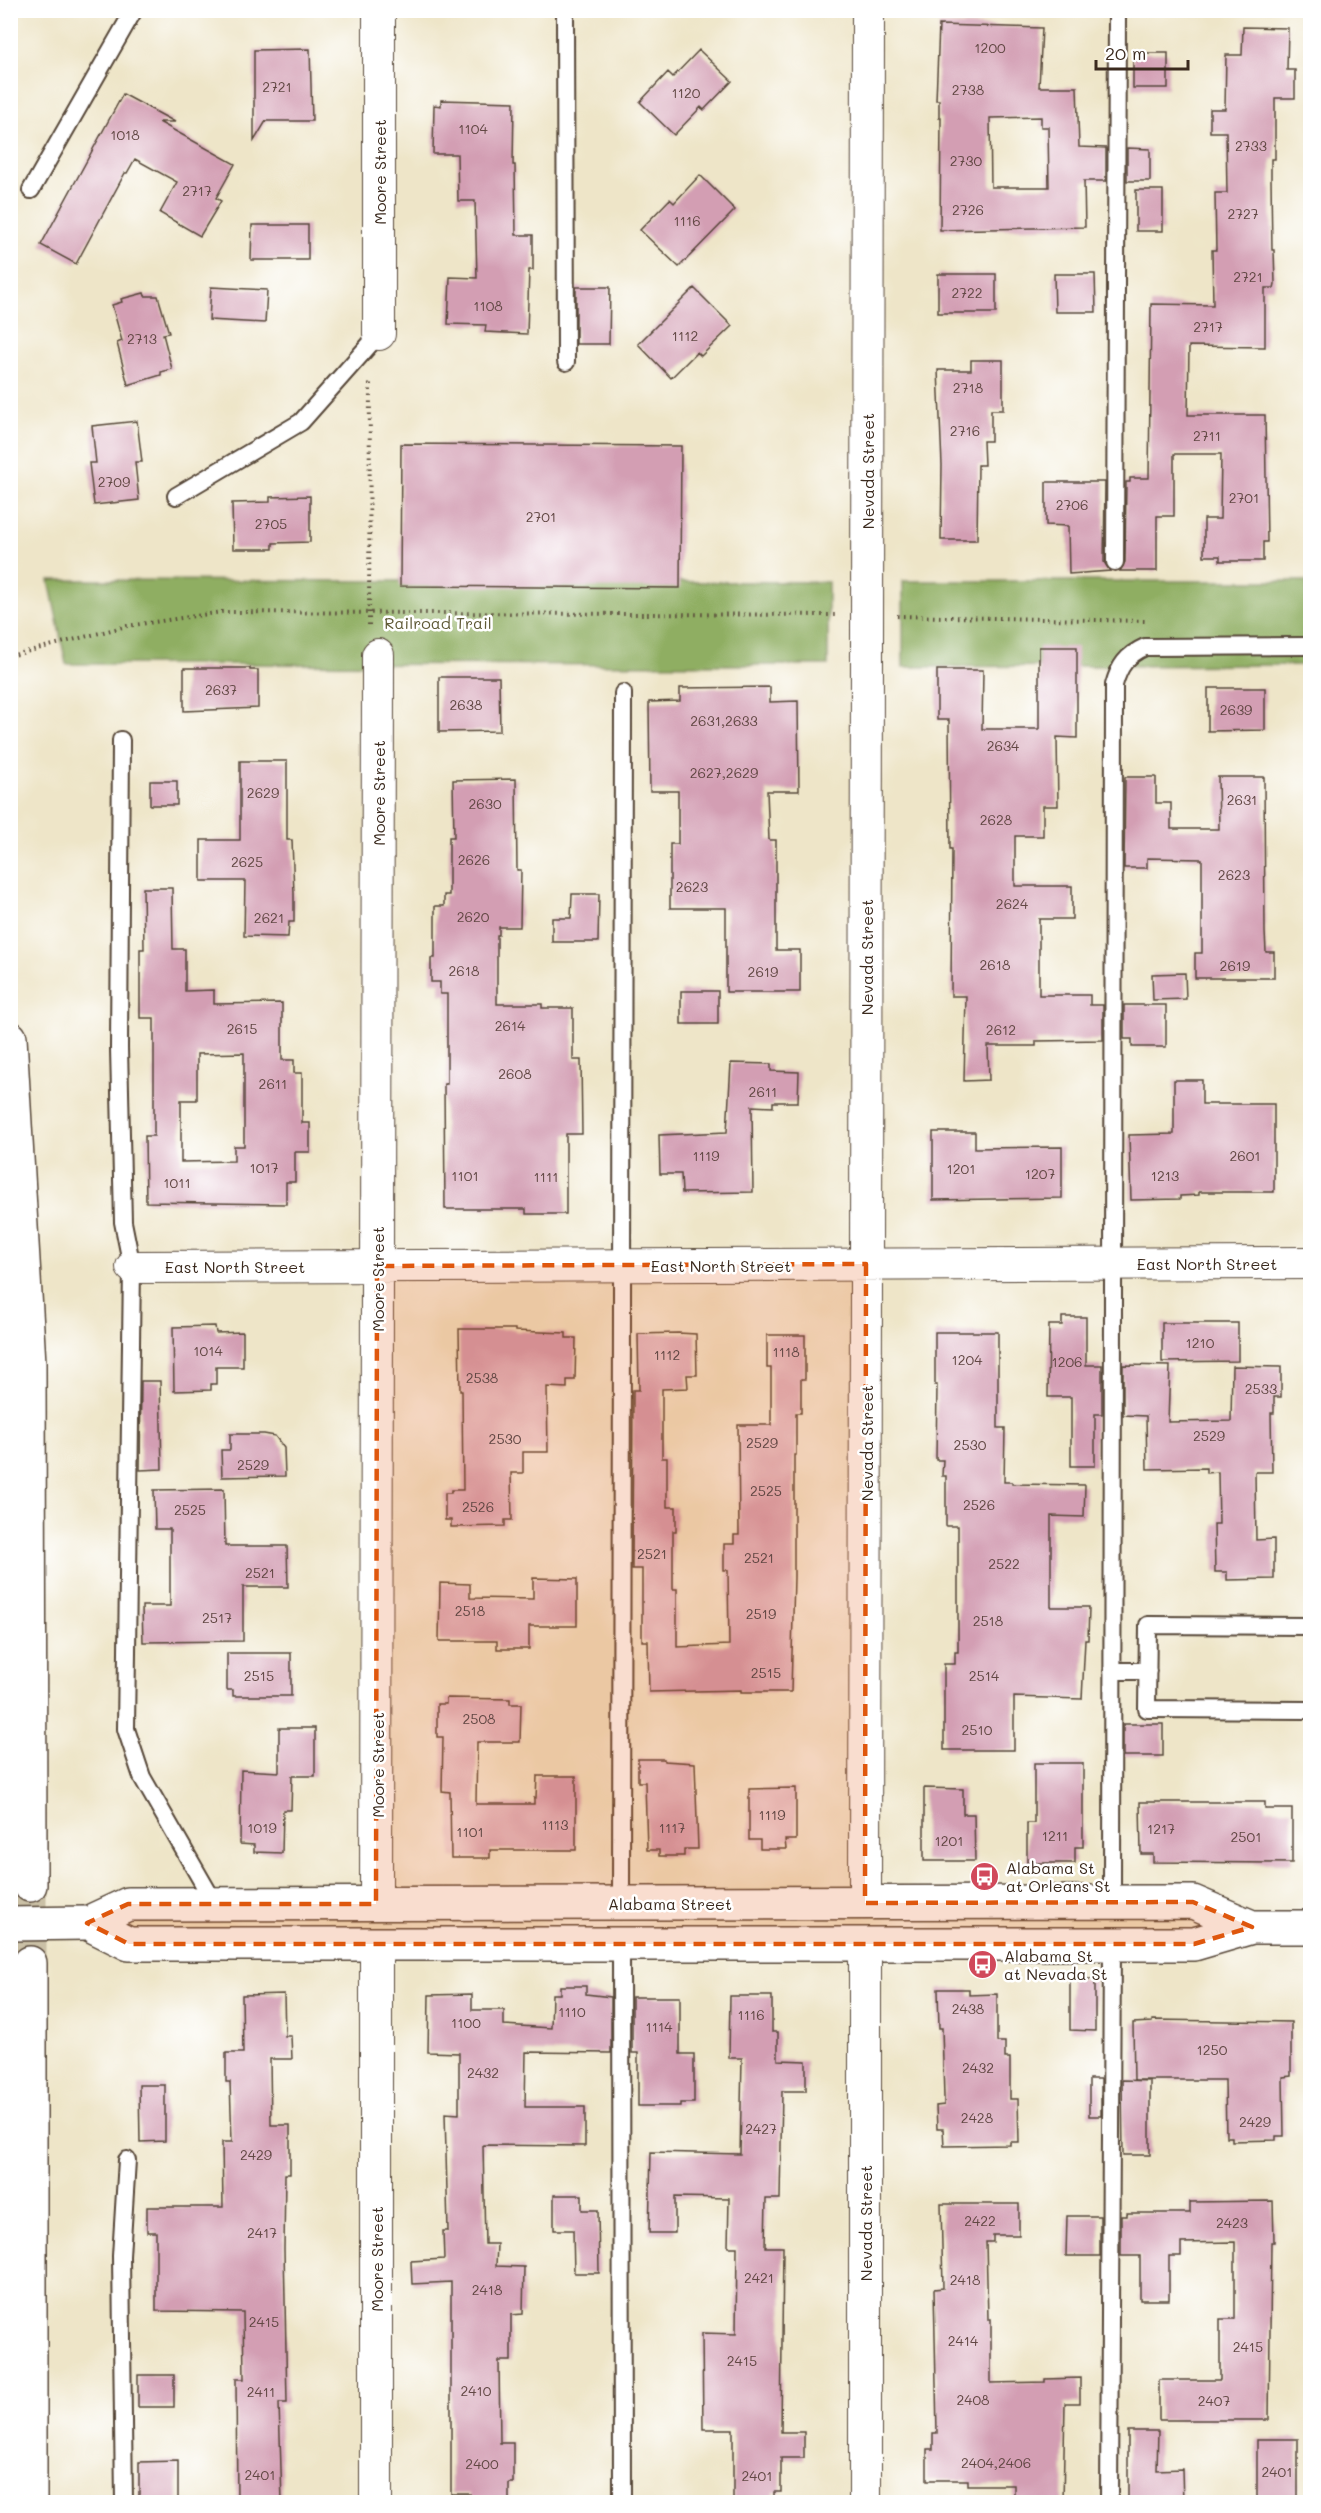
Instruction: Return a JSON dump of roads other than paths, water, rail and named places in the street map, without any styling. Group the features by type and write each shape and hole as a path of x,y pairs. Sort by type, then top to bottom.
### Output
{"main road":[{"path":"10,1038 29,1363 30,1885"},
{"name":"Alabama Street","path":"10,1924 87,1923 128,1904 1193,1902 1252,1927"},
{"name":"Alabama Street","path":"87,1923 129,1944 1194,1944 1252,1927 1311,1927"},
{"path":"30,1963 30,2502"}],"street":[{"name":"Moore Street","path":"379,10 379,334"},
{"name":"Nevada Street","path":"865,1903 867,10"},
{"name":"Moore Street","path":"376,1904 378,656"},
{"name":"East North Street","path":"132,1267 1311,1263"},
{"name":"Moore Street","path":"376,1944 376,2502"},
{"name":"Nevada Street","path":"865,1944 865,2502"}],"lane":[{"path":"31,190 134,10"},
{"path":"566,10 566,362"},
{"path":"1116,562 1117,10"},
{"path":"176,496 301,422 379,334"},
{"path":"1112,1902 1113,700 1118,671 1129,656 1145,647 1311,646"},
{"path":"621,1904 623,693"},
{"path":"121,740 119,1048 123,1222 132,1267 126,1729 142,1777 215,1904"},
{"path":"1311,1626 1148,1625 1147,1708 1311,1710"},
{"path":"1112,1671 1148,1671"},
{"path":"621,1944 622,2502"},
{"path":"1109,2502 1112,1944"},
{"path":"124,2502 121,2256 127,2160"}],"tunnel":[{"path":"30,1885 30,1963"}],"place":[{"name":"Alabama St at Orleans St","path":"985,1876"},
{"name":"Alabama St at Nevada St","path":"983,1964"}],"park label":[{"name":"Railroad Trail","path":"438,622"}]}
